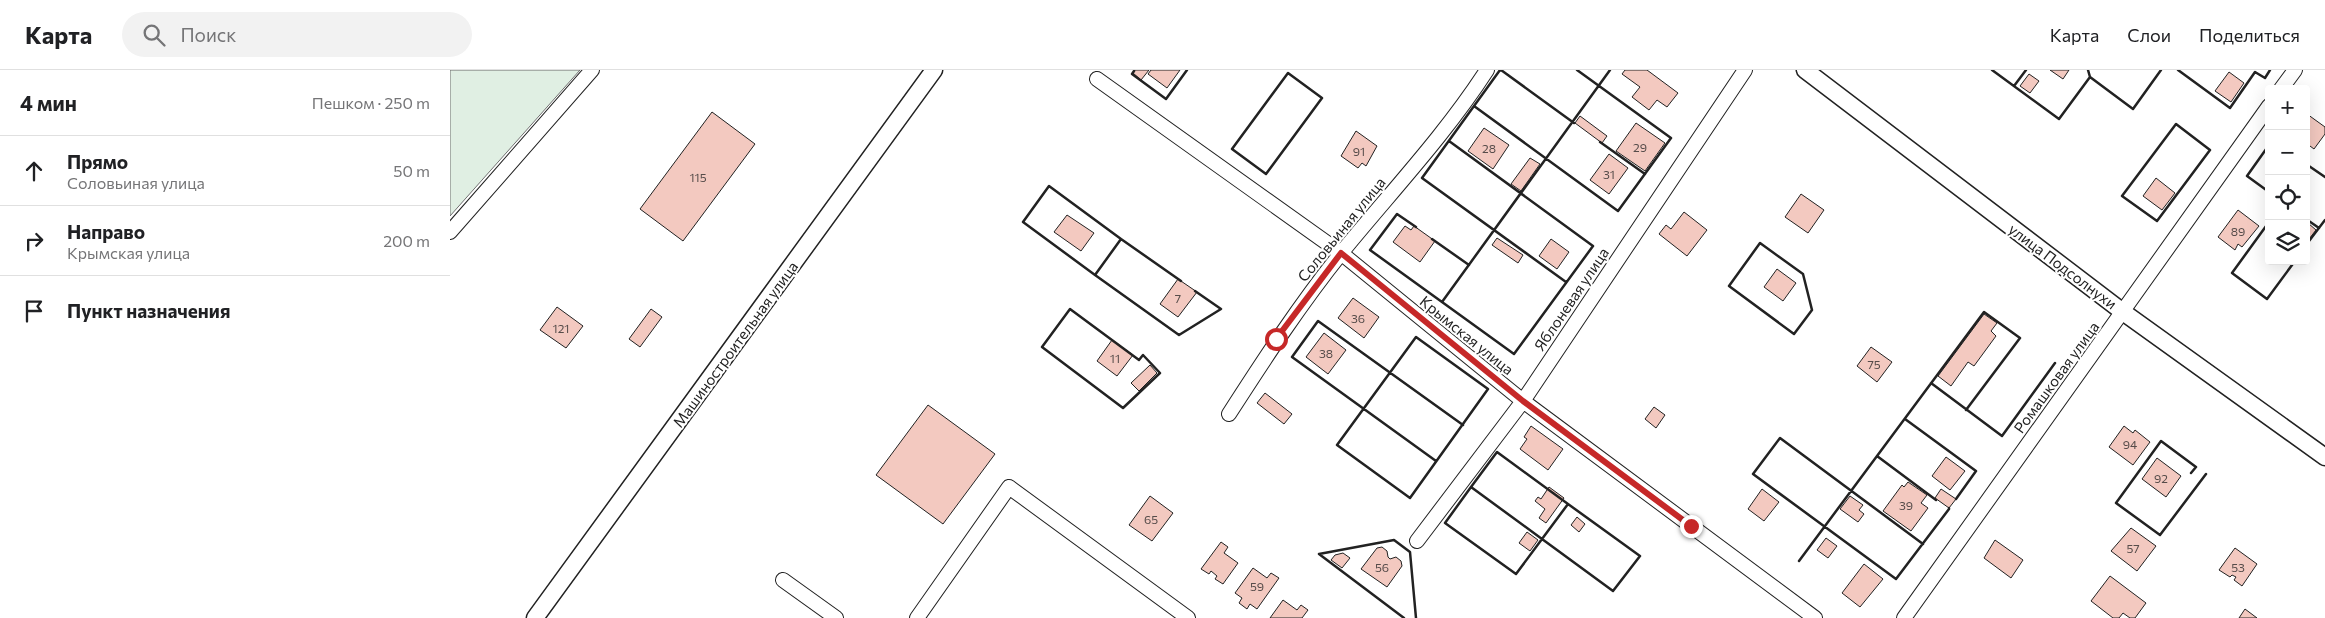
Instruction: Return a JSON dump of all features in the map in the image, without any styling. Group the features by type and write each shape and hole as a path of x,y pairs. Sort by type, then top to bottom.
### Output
{"street":[{"path":"450,232 592,70"},
{"name":"Машиностроительная улица","path":"535,618 934,70"},
{"name":"Соловьиная улица","path":"1229,414 1276,339 1341,253 1468,99 1486,70"},
{"name":"Яблоневая улица","path":"1417,541 1523,401 1745,70"},
{"name":"улица Подсолнухи","path":"1805,70 2123,312 2325,457"},
{"path":"2284,85 2295,70"},
{"name":"Крымская улица","path":"1098,79 1341,253 1523,401 1815,618"},
{"name":"Ромашковая улица","path":"1904,618 2265,112"},
{"path":"917,618 1009,487 1188,618"},
{"path":"783,580 836,618"}],"green space":[{"path":"450,70 580,70 450,216"}],"building":[{"path":"1135,70 1149,70 1141,80 1133,73"},
{"path":"1151,70 1180,70 1167,88 1148,74"},
{"path":"1625,70 1647,70 1678,93 1667,107 1657,100 1649,110 1632,97 1640,87 1622,74"},
{"path":"2050,70 2069,70 2063,79"},
{"path":"2229,72 2244,83 2231,102 2215,91"},
{"path":"2029,74 2039,81 2030,93 2020,86"},
{"path":"712,112 755,144 683,241 640,209"},
{"path":"1580,116 1607,136 1602,143 1575,123"},
{"path":"2310,116 2325,127 2325,134 2314,149 2310,146"},
{"path":"1636,123 1665,143 1645,171 1616,151"},
{"path":"1484,128 1509,145 1493,169 1468,151"},
{"path":"1356,131 1377,146 1366,166 1362,163 1358,168 1341,156"},
{"path":"1609,154 1628,168 1609,194 1590,180"},
{"path":"1530,158 1540,164 1521,191 1511,184"},
{"path":"2156,178 2175,193 2162,210 2143,196"},
{"path":"1801,194 1824,210 1808,233 1785,217"},
{"path":"2238,210 2259,226 2242,247 2238,244 2235,250 2218,237"},
{"path":"1684,212 1707,230 1687,256 1659,234 1666,225 1671,229"},
{"path":"1067,215 1094,233 1081,251 1054,232"},
{"path":"2310,225 2316,230 2310,238"},
{"path":"1405,226 1411,230 1414,226 1435,241 1420,262 1393,242"},
{"path":"1497,238 1523,255 1518,263 1492,245"},
{"path":"1551,239 1569,252 1557,269 1539,256"},
{"path":"1777,269 1796,283 1783,301 1764,287"},
{"path":"1178,279 1197,292 1178,317 1160,304"},
{"path":"1353,298 1379,317 1364,338 1338,318"},
{"path":"557,307 583,326 566,348 540,330"},
{"path":"651,309 662,317 640,347 629,339"},
{"path":"1984,314 1997,323 1991,331 1996,336 1974,366 1968,362 1951,386 1938,376"},
{"path":"1324,333 1346,350 1328,374 1306,357"},
{"path":"1112,340 1133,355 1117,376 1097,361"},
{"path":"1871,347 1892,362 1877,382 1857,366"},
{"path":"1150,365 1157,373 1139,391 1131,383"},
{"path":"1265,393 1292,414 1284,424 1257,403"},
{"path":"928,405 995,454 943,524 876,475"},
{"path":"1654,407 1665,415 1656,428 1645,419"},
{"path":"1531,426 1563,449 1548,470 1520,449 1527,439 1524,437"},
{"path":"2124,426 2133,433 2135,430 2150,442 2133,465 2109,447"},
{"path":"1946,457 1965,471 1950,490 1932,476"},
{"path":"2157,458 2181,476 2166,497 2142,479"},
{"path":"1908,482 1927,495 1921,503 1928,508 1911,531 1883,511 1902,485 1904,487"},
{"path":"1549,487 1564,498 1546,523 1539,518 1545,509 1535,501 1538,497 1541,499"},
{"path":"1762,489 1779,502 1764,521 1748,509"},
{"path":"1941,489 1956,499 1949,508 1935,498"},
{"path":"1150,496 1173,513 1152,541 1129,525"},
{"path":"1850,496 1863,505 1859,510 1864,514 1858,522 1840,509"},
{"path":"1577,517 1585,524 1579,532 1571,525"},
{"path":"2131,528 2156,546 2137,571 2111,551"},
{"path":"1527,532 1538,540 1530,551 1519,543"},
{"path":"1826,538 1837,546 1828,558 1817,550"},
{"path":"1995,540 2023,560 2011,578 1984,558"},
{"path":"1221,542 1228,547 1224,553 1238,563 1223,584 1215,579 1217,576 1211,571 1209,574 1201,569"},
{"path":"1382,547 1387,551 1390,559 1396,557 1401,561 1402,566 1387,587 1361,569 1377,548"},
{"path":"2235,548 2257,564 2242,586 2234,580 2236,577 2232,575 2230,577 2219,570"},
{"path":"1343,553 1350,558 1342,568 1331,560 1335,555"},
{"path":"1864,564 1883,579 1860,607 1842,593"},
{"path":"1253,568 1267,578 1271,573 1279,578 1257,609 1250,604 1247,609 1239,603 1242,598 1235,593"},
{"path":"2110,576 2146,603 2135,618 2130,618 2123,613 2119,618 2113,618 2091,601"},
{"path":"1283,600 1297,610 1301,605 1308,610 1302,618 1270,618"},
{"path":"2245,609 2257,618 2239,618"}],"wall":[{"path":"1134,71 1132,74 1166,99 1187,70"},
{"path":"1500,70 1422,178 1566,282"},
{"path":"1501,70 1574,123"},
{"path":"1474,106 1618,211 1671,138 1577,70"},
{"path":"1442,302 1610,70"},
{"path":"1992,70 2059,119 2090,77 2088,70"},
{"path":"2014,86 2026,70"},
{"path":"2090,77 2133,109 2161,70"},
{"path":"2178,70 2230,108 2255,72 2265,78 2270,70"},
{"path":"1288,73 1322,98 1266,174 1232,149 1288,73"},
{"path":"2176,124 2210,150 2157,221 2122,196 2176,124"},
{"path":"1416,227 1397,214 1370,250 1514,354 1593,246 1449,141"},
{"path":"1600,142 1645,174"},
{"path":"2265,151 2247,176 2265,189"},
{"path":"2310,167 2325,177"},
{"path":"1049,186 1121,239 1095,275 1023,222 1049,186"},
{"path":"2307,220 2319,228"},
{"path":"2310,240 2325,220"},
{"path":"2265,228 2232,273 2267,299 2292,265"},
{"path":"1121,239 1181,281"},
{"path":"1432,239 1469,265"},
{"path":"1760,243 1803,274 1812,310 1794,334 1729,286 1760,243"},
{"path":"1095,275 1179,335 1221,309 1195,291"},
{"path":"1070,309 1139,360 1143,355 1160,373 1123,408 1042,347 1070,309"},
{"path":"1799,561 1984,312 2020,338 1966,410"},
{"path":"1436,461 1292,357 1318,321 1463,425"},
{"path":"1416,337 1488,389 1410,498 1337,445 1416,337"},
{"path":"1931,383 2002,436 2055,363"},
{"path":"1905,419 1976,471 1956,499"},
{"path":"1923,544 1780,438 1753,474 1896,579 1949,509 1949,508"},
{"path":"2191,473 2196,467 2161,441 2116,503 2160,535 2206,474"},
{"path":"1497,452 1568,504 1542,539 1471,487 1497,452"},
{"path":"1877,456 1936,500"},
{"path":"1471,487 1445,523 1516,574 1542,539 1613,591 1640,556 1568,504"},
{"path":"1319,554 1394,540 1410,552 1416,618"},
{"path":"1319,554 1404,618"}],"route":[{"path":"1276,339 1341,253 1523,401 1691,526"}]}
